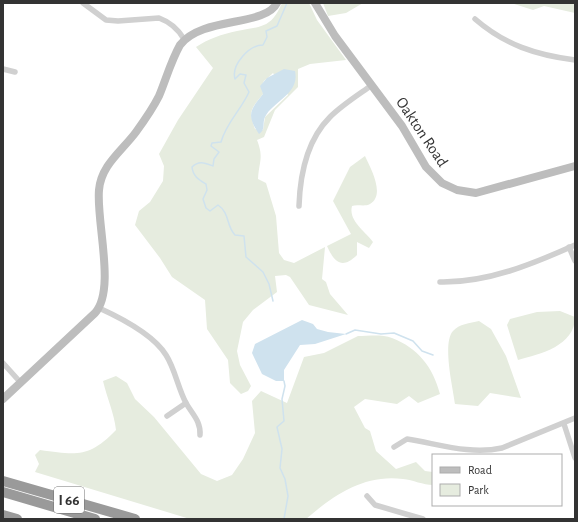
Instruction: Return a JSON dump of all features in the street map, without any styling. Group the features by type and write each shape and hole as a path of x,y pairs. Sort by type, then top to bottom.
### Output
{"highway":[{"name":"I 66","path":"3,481 135,519"},
{"path":"3,492 95,519"},
{"path":"3,515 17,519"}],"main road":[{"path":"3,399 99,308 103,300 104,288 98,199 101,178 111,160 145,119 158,98 176,53 184,39 213,26 262,15 271,11 277,3"},
{"name":"Oakton Road","path":"316,3 335,36 402,126 429,172 442,183 469,193 483,192 575,166"}],"street":[{"path":"83,3 106,20 118,21 159,18 165,20 179,32 184,39"},
{"path":"475,19 505,40 523,49 575,60"},
{"path":"3,69 15,72"},
{"path":"299,206 305,160 319,131 334,114 372,85"},
{"path":"440,282 455,282 514,270 575,245"},
{"path":"569,247 575,261"},
{"path":"99,308 126,321 162,349 169,361 186,403 200,424 200,435"},
{"path":"3,363 21,383"},
{"path":"167,416 186,403"},
{"path":"394,447 408,439 468,450 491,451 564,424 575,418"},
{"path":"564,424 575,458"},
{"path":"367,496 375,505 423,519"}],"green space":[{"path":"282,3 309,3 317,20 346,60 310,64 298,69 298,87 275,110 264,137 257,140 261,156 258,179 266,183 276,216 279,253 284,260 294,263 325,247 322,279 326,282 330,294 348,315 309,305 290,277 286,275 275,276 277,292 253,310 243,322 237,351 240,365 251,386 248,391 241,394 230,383 228,360 207,329 205,300 172,277 160,258 135,225 139,211 150,202 163,181 164,166 159,154 178,120 213,68 196,47 221,35 264,25 274,18","holes":["273,73 288,95 265,117 263,130 255,129 251,114 253,107 263,94 262,85 264,81"]},
{"path":"323,3 363,3 346,13 328,16"},
{"path":"511,3 575,3 575,13 544,6 533,10"},
{"path":"365,156 373,174 377,194 375,200 370,204 352,206 351,211 358,226 373,242 369,248 357,242 357,255 352,260 343,263 336,260 327,246 351,234 333,201 350,167"},
{"path":"560,311 575,317 573,327 563,342 536,355 518,360 507,325 510,319 537,312"},
{"path":"479,321 491,329 506,356 521,398 490,393 478,406 455,404 448,355 450,337 453,331 458,327"},
{"path":"358,336 384,336 392,338 409,347 417,353 429,367 440,394 418,403 409,396 397,404 365,399 354,407 365,428 370,431 376,451 396,469 416,462 425,471 432,472 432,485 389,478 363,483 339,494 306,519 190,519 35,472 39,464 35,455 40,450 73,453 90,450 98,446 116,430 103,381 116,376 127,383 135,399 154,417 201,474 217,481 232,475 243,459 255,433 252,401 261,391 287,403 304,357 324,353"}],"water":[{"path":"284,69 295,71 294,86 285,97 269,111 264,119 263,128 259,134 252,122 251,113 255,104 263,94 260,86 267,78"},
{"path":"302,320 313,324 317,329 346,334 315,344 300,345 284,370 284,381 276,381 262,374 252,353 255,344"}],"waterway":[{"path":"273,301 269,284 263,272 246,257 244,236 235,235 230,228 222,208 218,205 210,211 206,208 203,199 207,190 206,184 196,177 193,173 192,167 197,163 205,163 213,166 214,159 219,152 211,146 212,143 221,142 226,129 249,92 244,83 246,75 240,74 235,79 234,74 238,62 252,48 263,45 267,37 266,31 277,26 287,3"},
{"path":"346,334 355,330 381,334 394,333 413,341 422,351 433,355"},
{"path":"284,381 285,386 282,399 284,421 277,427 282,449 280,468 285,479 288,496 284,519"}]}
